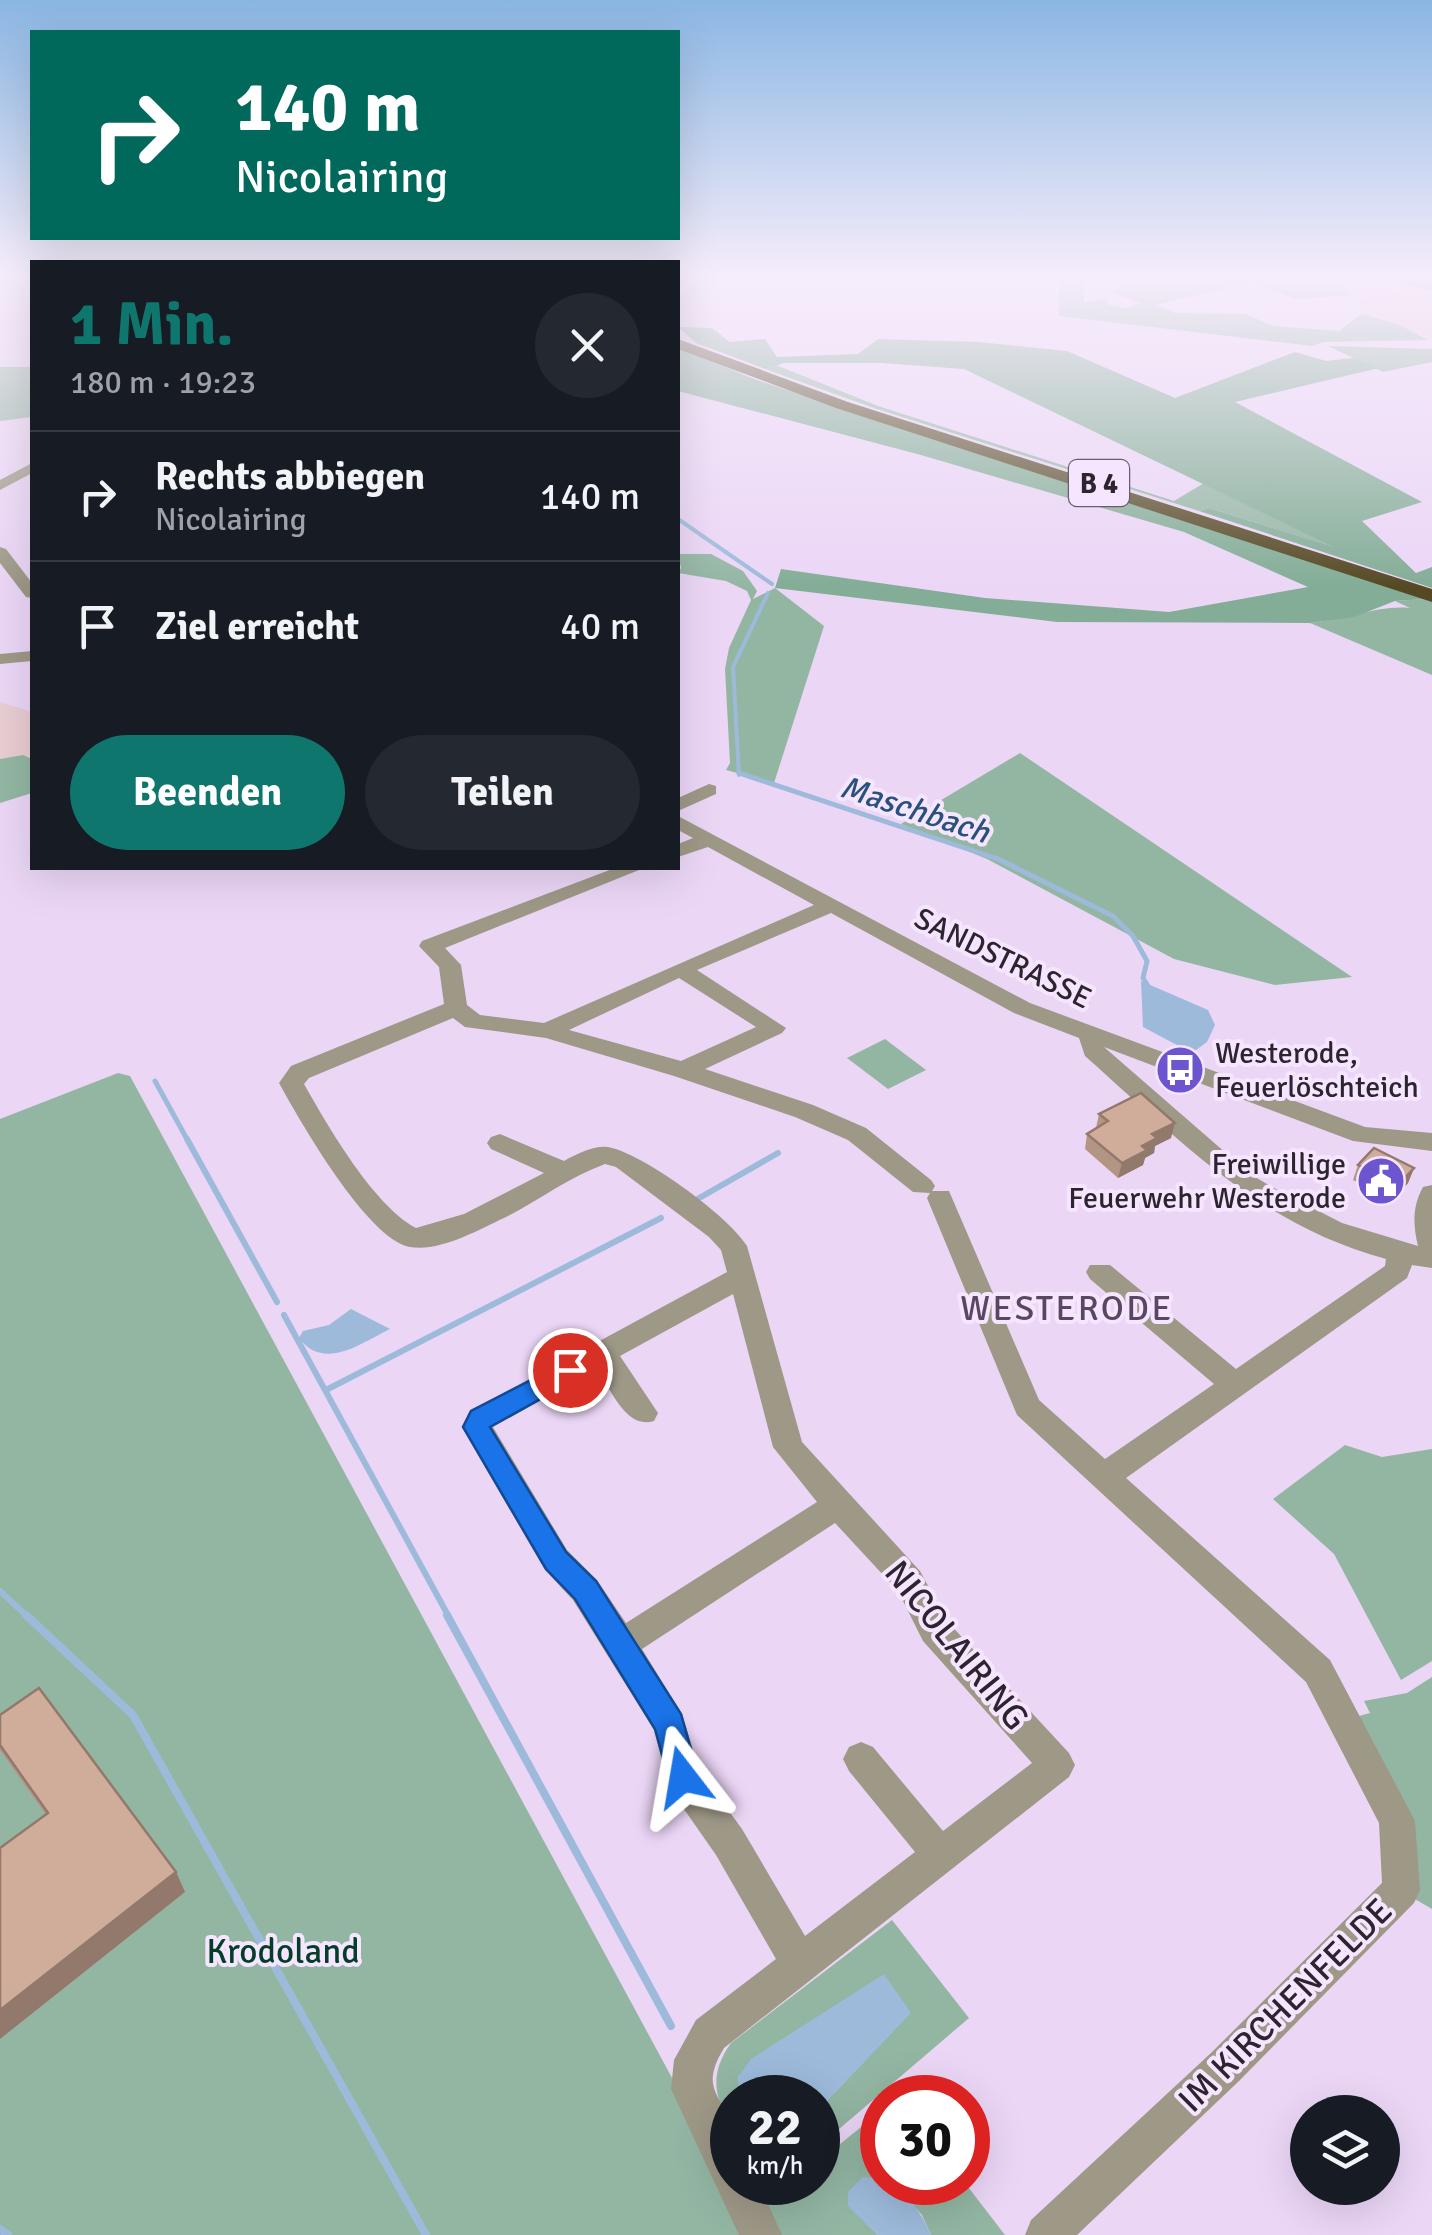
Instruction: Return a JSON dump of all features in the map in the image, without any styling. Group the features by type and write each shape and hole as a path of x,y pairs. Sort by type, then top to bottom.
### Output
{"highway":[{"name":"B 4","path":"775,379 842,405 1432,595"}],"street":[{"path":"0,486 30,468"},
{"path":"0,552 27,586"},
{"path":"0,583 27,586"},
{"path":"0,659 30,656"},
{"path":"680,804 709,790"},
{"name":"SANDSTRASSE","path":"680,823 1022,1008 1362,1134 1432,1142"},
{"path":"680,850 710,839"},
{"path":"628,870 430,946 450,965 456,1008 473,1022 547,1031 683,1070 774,1028 680,969"},
{"path":"547,1031 832,905"},
{"name":"NICOLAIRING","path":"456,1008 300,1072 291,1083 315,1126 390,1226 409,1239 443,1236 604,1156 624,1160 693,1212 733,1246 788,1448 909,1581 936,1631 1057,1765 710,2034 694,2060 691,2090 710,2130"},
{"path":"1090,1034 1093,1051 1241,1180 1316,1222 1401,1254 1432,1258"},
{"name":"IM KIRCHENFELDE","path":"683,1070 804,1111 857,1134 931,1192 1018,1393 1038,1418 1318,1671 1397,1821 1401,1890 1226,2067 1046,2235"},
{"path":"500,1143 566,1172"},
{"path":"1432,1194 1426,1223 1432,1246"},
{"path":"1103,1476 1398,1271 1401,1254"},
{"path":"1100,1272 1237,1386"},
{"path":"742,1276 481,1419 476,1427 556,1560 586,1590 670,1725 683,1777 730,1842 801,1966"},
{"path":"602,1353 643,1413"},
{"path":"621,1644 838,1504"},
{"path":"861,1759 941,1856"},
{"path":"746,2205 761,2235"}],"shaded area":[{"path":"0,702 30,711 30,758 23,755 0,759"}],"green space":[{"path":"0,379 30,379 30,417 0,421"},
{"path":"680,379 756,379 1426,599 1395,601 1354,617 1310,623 1057,622 775,588 781,569 985,598 1169,612 1308,587 1184,532 921,455 680,392"},
{"path":"794,379 812,379 878,406 1174,501 1204,483 1343,550 1209,508 1199,511"},
{"path":"985,379 1132,379 1175,398 1224,379 1331,379 1235,402 1422,502 1362,521 1416,573 1432,567 1432,588 1199,511 1209,508 1334,547"},
{"path":"680,554 711,554 743,571 757,591 753,599 775,588 824,626 774,783 726,770 730,763 725,669 729,648 751,600 747,591 726,581 680,573"},
{"path":"1395,601 1432,601 1432,675 1310,623 1410,608"},
{"path":"1020,753 1352,977 1275,985 1174,959 987,859 901,824"},
{"path":"23,755 30,758 30,794 0,803 0,759"},
{"path":"885,1039 926,1070 888,1089 847,1058"},
{"name":"Krodoland","path":"118,1073 130,1076 710,2148 710,2205 741,2205 757,2235 0,2235 0,1119"},
{"path":"1345,1445 1382,1457 1432,1449 1432,1661 1401,1680 1334,1554 1273,1499"},
{"path":"1432,1677 1432,1909 1413,1898 1359,1716 1370,1713 1364,1701 1407,1693"},
{"path":"892,1920 969,2018 902,2075 860,2075 860,2111 840,2128 840,2087 910,2013 743,2075 717,2075 731,2043"},
{"path":"860,2128 860,2183 848,2205 878,2235 774,2235 760,2209 765,2205 840,2205 840,2144"},
{"path":"913,2205 982,2205 1005,2235 931,2235"}],"water":[{"path":"1141,981 1208,1010 1215,1025 1207,1042 1192,1053 1143,1027"},
{"path":"351,1309 390,1329 356,1347 332,1354 309,1348 299,1338 303,1331 329,1325"},
{"path":"884,1974 911,2013 840,2087 840,2075 739,2075 751,2059"},
{"path":"860,2180 860,2205 913,2205 931,2235 878,2235 848,2206 848,2192"}],"building":[{"path":"1141,1093 1175,1123 1152,1134 1157,1138 1142,1146 1147,1150 1122,1163 1087,1134 1108,1121 1099,1114"},
{"path":"1374,1148 1414,1168 1398,1185 1358,1165"},
{"path":"39,1688 176,1872 0,2010 0,1848 48,1813 0,1745 0,1715"}],"waterway":[{"name":"Maschbach","path":"680,520 772,584"},
{"name":"Maschbach","path":"739,775 733,667 768,593"},
{"name":"Maschbach","path":"739,773 998,859 1113,916 1133,936 1147,961 1143,978 1148,986"},
{"path":"155,1081 188,1141"},
{"path":"187,1139 277,1302"},
{"path":"694,1201 778,1153"},
{"path":"326,1390 661,1218"},
{"path":"284,1315 449,1617"},
{"path":"0,1591 28,1617"},
{"path":"26,1615 133,1715 426,2235"},
{"path":"447,1615 671,2026"},
{"path":"0,2229 8,2235"}],"place":[{"name":"Westerode, Feuerlöschteich","path":"1180,1070"},
{"name":"Freiwillige Feuerwehr Westerode","path":"1381,1181"}],"district":[{"name":"WESTERODE","path":"1067,1308"}],"route":[{"path":"570,1370 481,1419 476,1427 556,1560 586,1590 670,1725 683,1777"}]}
